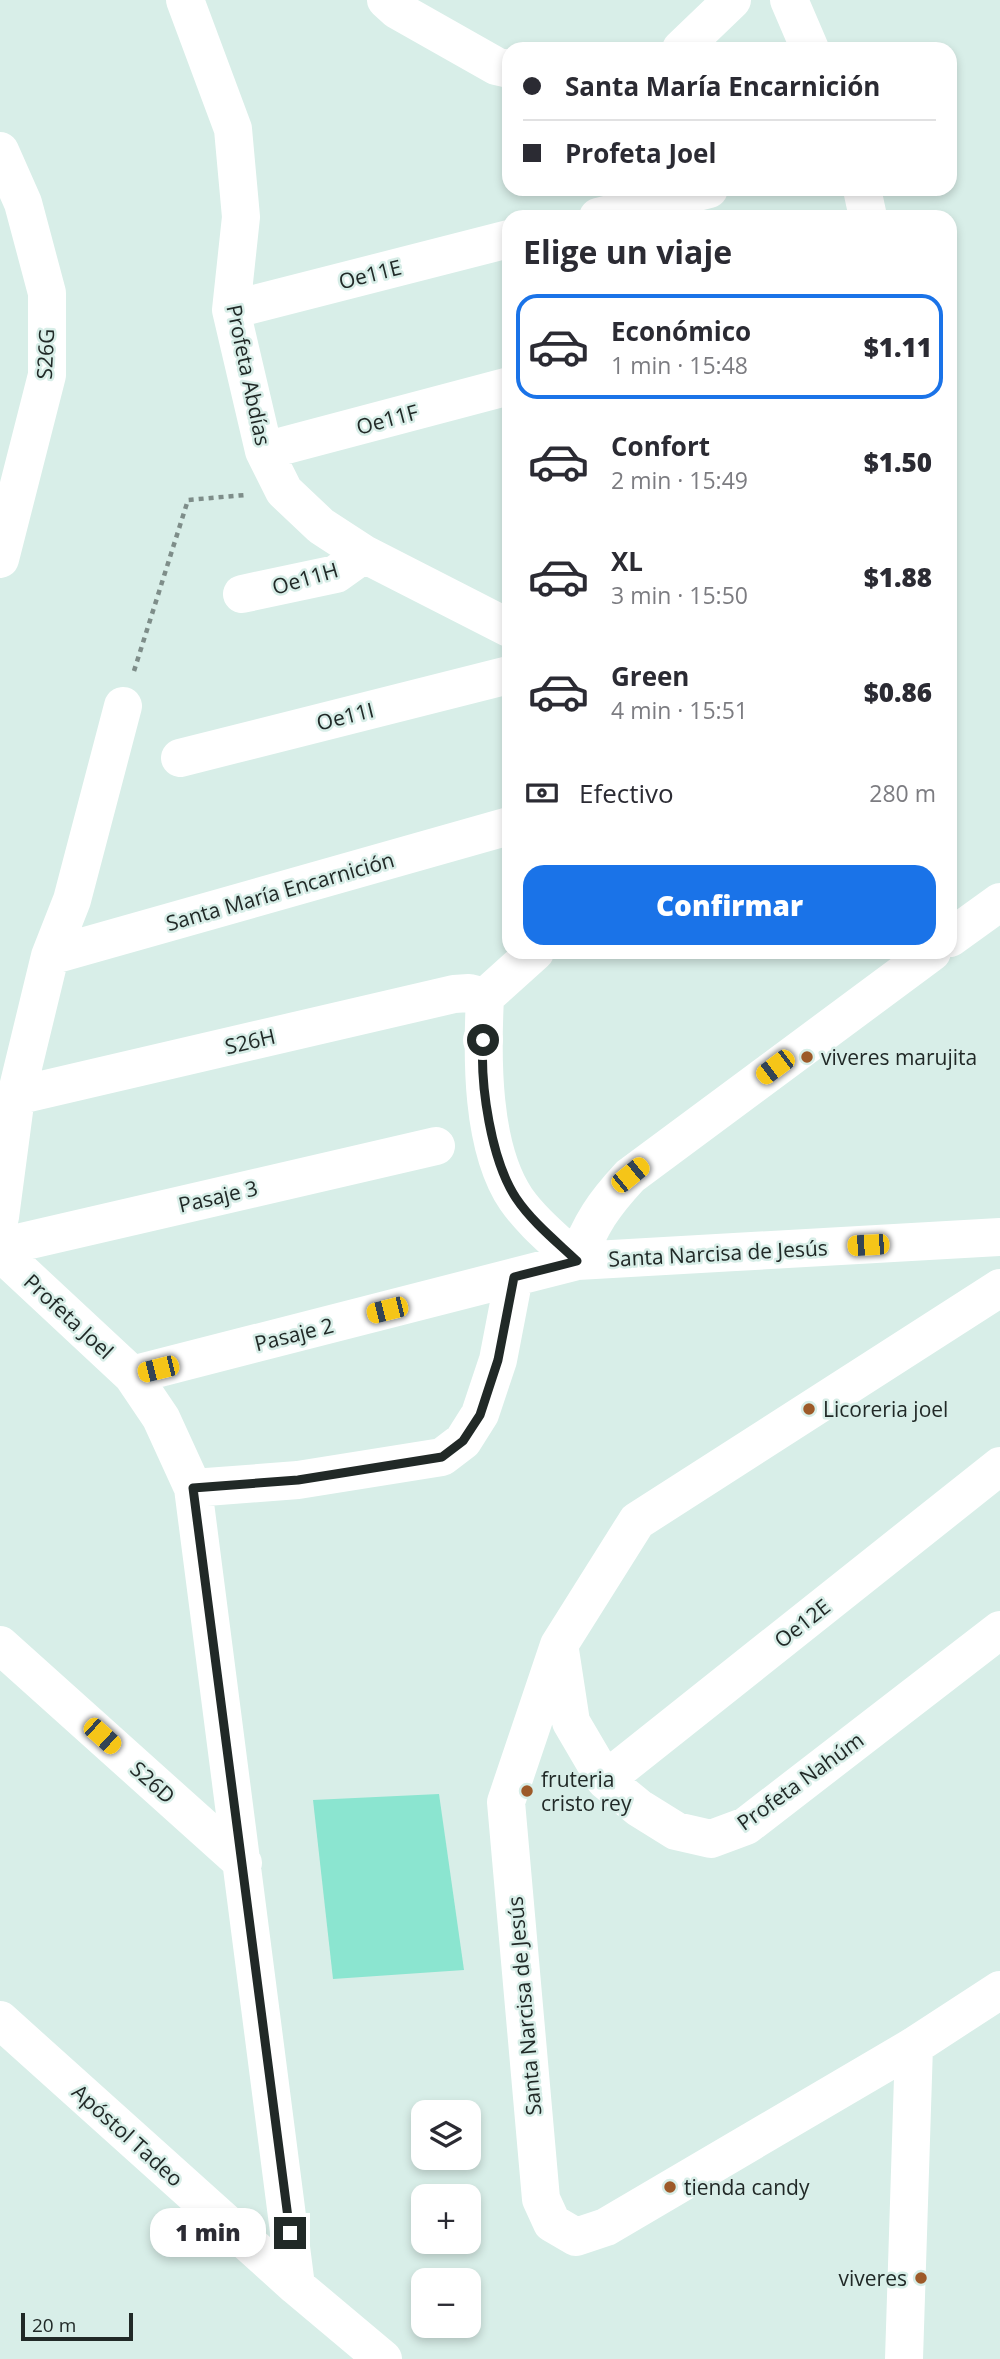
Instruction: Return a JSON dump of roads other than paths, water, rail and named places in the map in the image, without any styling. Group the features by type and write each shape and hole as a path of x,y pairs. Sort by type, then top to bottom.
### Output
{"street":[{"name":"Profeta Abdías","path":"185,0 233,129 241,217 231,310 264,451 284,491 321,526 364,554 502,624"},
{"path":"386,0 397,10 502,67"},
{"path":"688,42 732,0"},
{"path":"789,0 807,42"},
{"name":"S26G","path":"0,151 23,203 47,293 47,375 0,559"},
{"path":"626,210 681,196"},
{"name":"Oe11E","path":"231,310 502,241"},
{"name":"Oe11F","path":"264,451 502,388"},
{"name":"Oe11H","path":"242,594 336,574 364,554"},
{"name":"Oe11I","path":"180,758 502,677"},
{"path":"0,1217 16,1096 50,956 72,900 123,706"},
{"name":"Santa María Encarnición","path":"50,956 502,828"},
{"path":"957,933 1000,902"},
{"path":"527,959 485,997 482,1061 491,1128 502,1168 516,1199 577,1261"},
{"name":"Santa Narcisa de Jesús","path":"923,959 630,1175 604,1204 586,1235 577,1261 1000,1237"},
{"name":"S26H","path":"16,1096 454,994 468,993 485,997"},
{"name":"Pasaje 3","path":"0,1249 436,1146"},
{"name":"Profeta Joel","path":"0,1249 132,1375 161,1418 193,1488 296,2286"},
{"name":"Pasaje 2","path":"132,1375 577,1261"},
{"path":"193,1488 298,1480 442,1457 463,1441 480,1415 498,1360 514,1277"},
{"name":"Santa Narcisa de Jesús","path":"1000,1288 637,1521 559,1644 506,1801 541,2199 552,2223 576,2237 606,2227 914,2046 1000,1990"},
{"name":"Oe12E","path":"605,1780 1000,1466"},
{"name":"Profeta Nahúm","path":"559,1644 571,1723 605,1780 639,1808 676,1831 711,1839 746,1826 1000,1630"},
{"name":"S26D","path":"0,1644 243,1863"},
{"name":"Apóstol Tadeo","path":"0,2020 296,2286 383,2359"},
{"path":"904,2359 914,2046"}],"place":[{"name":"viveres marujita","path":"807,1057"},
{"name":"Licoreria joel","path":"809,1409"},
{"name":"fruteria cristo rey","path":"527,1791"},
{"name":"tienda candy","path":"670,2187"},
{"name":"viveres","path":"921,2278"}]}
